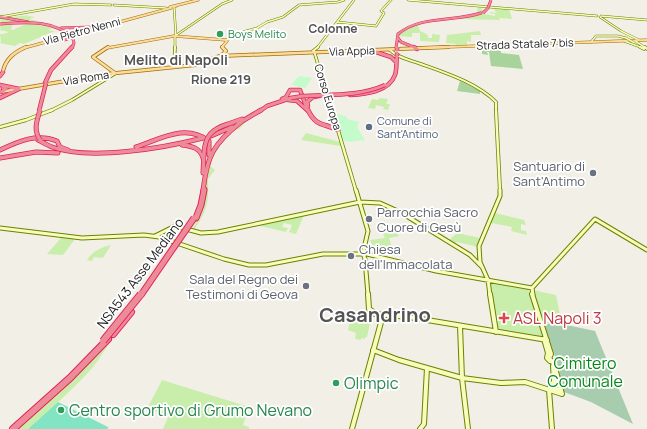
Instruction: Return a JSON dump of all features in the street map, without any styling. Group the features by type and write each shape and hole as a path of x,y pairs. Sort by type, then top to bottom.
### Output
{"highway":[{"path":"195,218 202,198 204,153 207,135 218,127 249,116 290,95 363,94 377,90 386,85 394,76 398,38 402,31 411,26 471,17 482,13 488,8 491,0"},
{"path":"276,102 290,95 357,94 386,85 393,76 398,34 403,29 415,24 469,17 482,13"},
{"path":"0,17 61,28 96,27"},
{"path":"437,21 441,20"},
{"path":"0,24 30,23 50,26 62,29 71,36"},
{"path":"0,24 35,23"},
{"path":"63,40 70,38 71,36 87,33 96,27"},
{"path":"61,28 69,32 75,43"},
{"path":"69,32 75,28 82,29 79,32"},
{"path":"79,32 87,30 87,33"},
{"path":"63,40 60,38 75,33"},
{"path":"76,153 55,150 42,144 34,134 33,128 50,73 72,48 76,38 80,35"},
{"path":"398,38 401,42 407,44 411,48 417,48"},
{"path":"51,39 75,43"},
{"path":"385,55 396,52 401,44 407,44"},
{"path":"370,50 376,51 395,61"},
{"path":"0,76 1,71"},
{"path":"0,92 19,89"},
{"path":"0,92 19,89"},
{"path":"211,135 268,106 284,100 294,89 301,91 308,110"},
{"path":"313,117 307,102 313,97 323,95"},
{"path":"284,100 297,101 308,110 318,124 334,127"},
{"path":"171,145 203,138 241,122 249,116"},
{"name":"NSA543 Asse Mediano","path":"104,342 137,300 195,218 205,192 206,170 209,161 221,140 241,122"},
{"path":"143,147 177,133 188,132 199,134 209,141 209,161"},
{"path":"0,150 23,140 42,137 56,141 60,147 68,150 90,152"},
{"path":"39,140 56,149 90,152 180,143 203,138"},
{"path":"0,158 36,152 76,153 171,145 189,146 199,150 202,155 204,170"},
{"path":"9,429 66,379 104,342"},
{"path":"13,429 70,378 104,342"}],"main road":[{"name":"Via Pietro Nenni","path":"96,27 197,0"},
{"name":"Via Pietro Nenni","path":"1,71 6,59 19,50 36,43 173,7"},
{"path":"119,19 118,20 123,20"},
{"path":"103,25 115,21"},
{"name":"Via Pietro Nenni","path":"1,71 5,62 16,53 34,44 79,32"},
{"path":"116,73 93,57 109,47 175,36 226,40 222,47 226,51 220,56"},
{"name":"Strada Statale 7 bis","path":"417,48 647,40"},
{"name":"Via Appia","path":"376,51 411,48"},
{"name":"Via Appia","path":"315,51 370,50"},
{"name":"Via Roma","path":"0,92 116,73 205,63 220,56 309,53 315,51"}],"street":[{"path":"175,36 222,4 232,0"},
{"path":"226,40 239,33 257,28 267,22 283,17 299,5 340,2 344,0"},
{"path":"315,51 354,0"},
{"path":"337,22 376,26 390,0"},
{"path":"408,0 647,20"},
{"path":"0,17 74,4 166,8"},
{"path":"173,7 175,36 174,67"},
{"path":"155,11 158,10 157,8"},
{"path":"599,17 638,40 636,42 647,50"},
{"path":"595,40 593,38 596,36 618,36 626,38 647,50"},
{"path":"595,40 599,42"},
{"path":"591,42 595,40 604,41"},
{"path":"620,41 629,42 647,50"},
{"path":"390,50 391,52 400,56 456,78 492,98 496,104 500,196 479,246 480,262 488,280 496,332"},
{"name":"Corso Europa","path":"315,51 334,127 341,141 368,233 364,254"},
{"path":"0,127 36,118 88,91 116,73"},
{"path":"155,236 176,226 201,233 218,232 360,202 380,203 400,212 447,240 470,255 482,268"},
{"path":"530,288 579,240 595,219 647,250"},
{"path":"0,228 82,238 155,236 168,239 224,259 249,265 266,265 319,255 364,254 436,271 530,288"},
{"path":"364,254 368,300 371,311 375,314 382,317 409,317 546,340"},
{"path":"530,288 546,340 548,353 547,358 552,364 554,372 552,429"},
{"path":"352,429 382,317"},
{"path":"460,326 462,378 468,429"},
{"path":"373,350 462,378 494,383 525,382 554,386 562,394 554,386"},
{"path":"420,429 424,424 427,368"}],"green space":[{"path":"478,7 487,11 485,14 495,16 495,14 490,13 497,13 494,7 509,8 512,19 458,19 483,14 477,12"},
{"path":"2,14 13,17 28,15 27,16 35,17 29,19 37,21 16,22 11,26 13,27 10,29 13,30 28,23 59,29 53,28 48,30 55,31 24,44 20,43 15,46 0,43 0,34 9,32 0,30 0,18 3,16"},
{"path":"418,25 420,31 427,34 425,34 428,35 428,38 432,38 432,34 440,35 439,42 420,41 420,33 412,33 412,37 398,36 404,30"},
{"path":"480,31 481,35 471,35 471,42 467,41 467,46 455,46 456,44 446,43 447,35"},
{"path":"500,46 501,53 519,55 523,69 491,66 489,52 487,52 488,55 482,54 482,51 474,47"},
{"path":"299,76 312,78 305,88 291,85"},
{"path":"460,81 480,91 480,94 457,91"},
{"path":"379,98 388,99 386,104 390,104 388,110 383,109 384,107 376,105 375,109 368,108 372,99 378,100"},
{"path":"333,113 346,116 347,119 359,122 357,127 365,140 349,142 342,140"},
{"path":"248,120 239,129 234,130 225,138 214,156 210,166 215,170 208,179 206,206 194,230 192,230 203,206 207,171 212,156 222,141 234,128"},
{"path":"306,133 340,142 341,146 301,140"},
{"path":"495,213 524,220 526,225 521,224 521,230 526,231 527,235 511,231 512,227 491,223"},
{"path":"304,215 296,234 289,232 292,225 284,223 282,227 288,228 286,232 256,225"},
{"path":"396,231 399,236 389,238 392,247 381,248 381,251 377,251 377,246 373,247 370,240 385,238 383,234"},
{"path":"457,233 480,238 478,247 457,242 454,243 449,240"},
{"path":"61,238 75,239 63,255 47,254"},
{"path":"111,245 103,258 94,257 92,261 87,260 97,250"},
{"path":"490,281 528,288 543,338 497,331"},
{"path":"533,290 556,295 562,324 544,324"},
{"path":"350,320 370,323 367,337 365,337 365,339 355,339 356,333 348,330"},
{"name":"Cimitero Comunale","path":"544,324 562,324 595,331 633,424 591,402 564,392 560,371"},
{"path":"113,336 93,367 70,391 28,429 17,429"},
{"path":"162,380 249,407 243,425 249,427 249,429 163,429 169,415 147,409"},
{"name":"Centro sportivo di Grumo Nevano","path":"58,402 109,427 107,429 28,429"}],"place":[{"name":"Boys Melito","path":"220,34"},
{"name":"Comune di Sant'Antimo","path":"369,127"},
{"name":"Santuario di Sant'Antimo","path":"593,173"},
{"name":"Parrocchia Sacro Cuore di Gesù","path":"369,219"},
{"name":"Chiesa dell'Immacolata","path":"351,256"},
{"name":"Sala del Regno dei Testimoni di Geova","path":"306,286"},
{"name":"ASL Napoli 3","path":"504,318"},
{"name":"Olimpic","path":"336,383"},
{"name":"Centro sportivo di Grumo Nevano","path":"61,410"}],"district":[{"name":"Colonne","path":"333,29"},
{"name":"Melito di Napoli","path":"176,60"},
{"name":"Rione 219","path":"221,79"},
{"name":"Casandrino","path":"375,315"}]}
